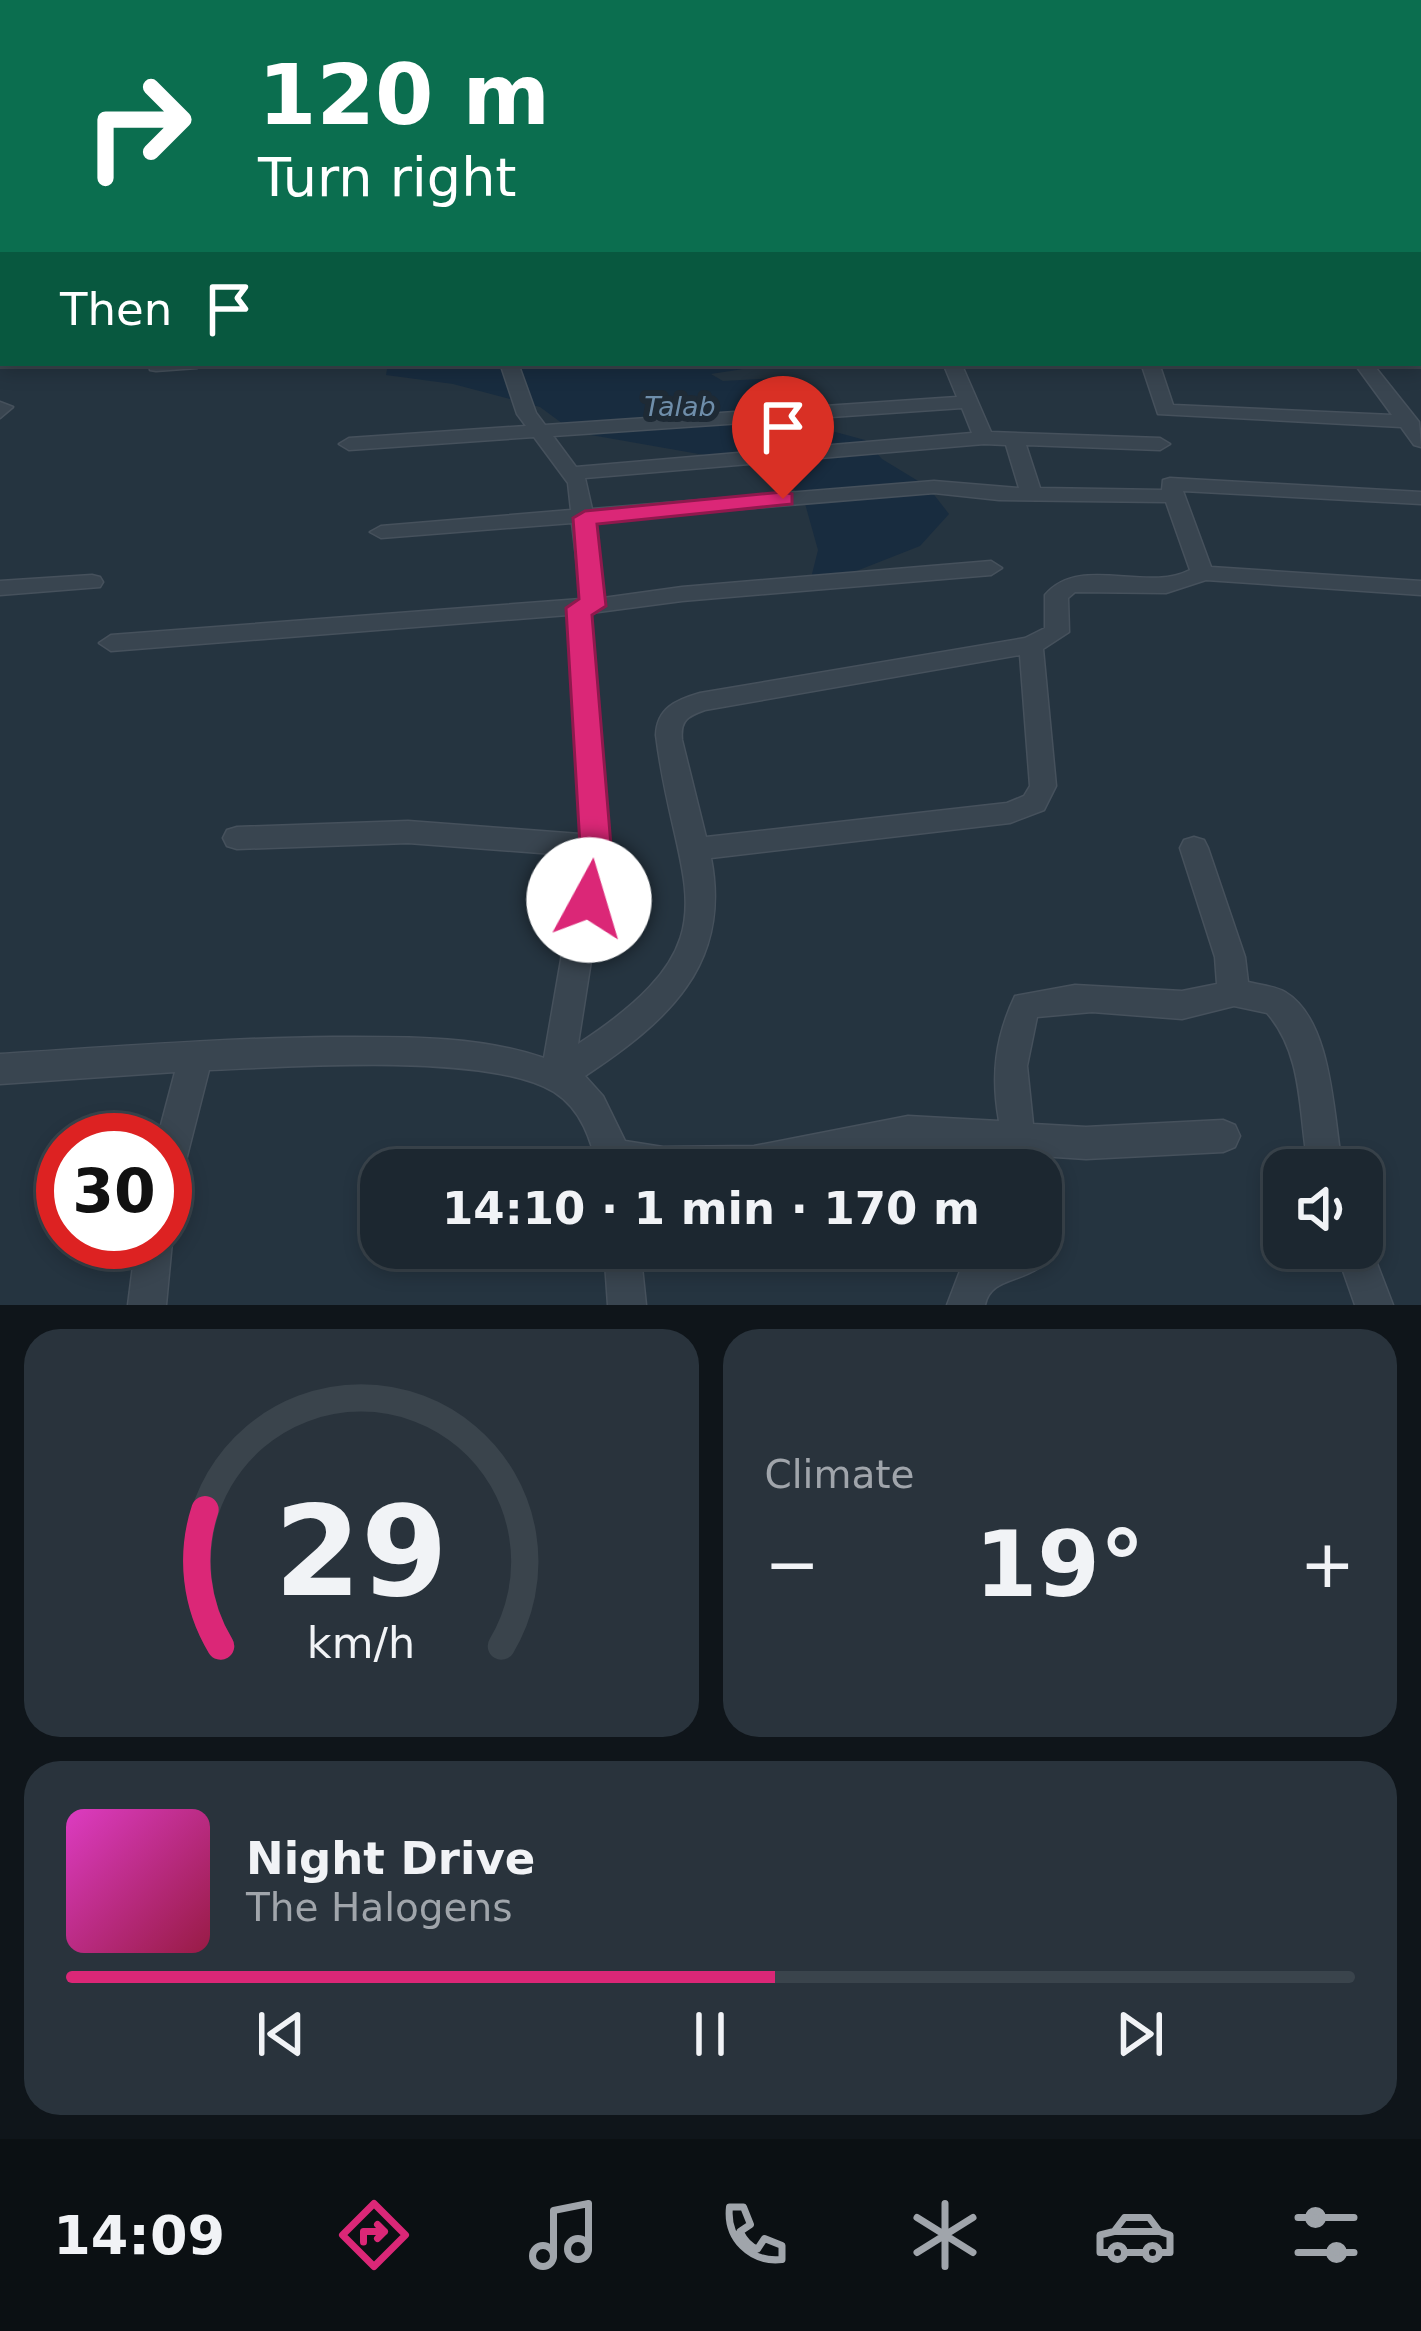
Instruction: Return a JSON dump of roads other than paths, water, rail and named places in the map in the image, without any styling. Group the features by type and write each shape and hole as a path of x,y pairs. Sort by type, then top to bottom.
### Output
{"street":[{"path":"510,366 527,414 573,473 585,518 596,846 557,1076"},
{"path":"953,366 984,438"},
{"path":"1151,366 1165,410"},
{"path":"1365,366 1421,441"},
{"path":"349,443 969,402"},
{"path":"1202,573 1172,490 1154,419 1165,410 1409,422"},
{"path":"573,473 984,438 1160,444"},
{"path":"1014,439 1031,494"},
{"path":"381,532 934,487 1031,494 1172,490 1421,498"},
{"path":"111,643 586,607 991,568"},
{"path":"557,1076 612,1041 663,992 690,956 700,927 698,849 674,766 668,725 674,713 700,702 1031,645 1058,632 1059,588 1071,584 1166,588 1190,582 1202,573 1421,588"},
{"path":"0,588 92,582"},
{"path":"698,849 1010,813 1034,803 1043,786 1031,645"},
{"path":"237,838 408,832 596,846"},
{"path":"1194,848 1230,957 1231,992"},
{"path":"1022,1149 1011,1063 1016,1024 1026,1006 1092,998 1195,1004 1219,1000 1231,992 1276,1002 1306,1045 1315,1074 1321,1149"},
{"path":"0,1069 389,1053 493,1059 557,1076 587,1097 610,1149"},
{"path":"181,1113 195,1060"},
{"path":"821,1149 908,1132 993,1149"},
{"path":"1062,1151 1222,1136"},
{"path":"147,1305 151,1269"},
{"path":"624,1269 627,1305"},
{"path":"966,1305 968,1284 986,1269"},
{"path":"1361,1269 1374,1305"}],"water":[{"name":"Talab","path":"388,366 763,366 711,374 723,381 775,378 802,423 865,440 882,459 928,487 949,514 920,546 808,590 818,550 804,500 773,467 574,432 540,407 453,384 386,375"}]}
